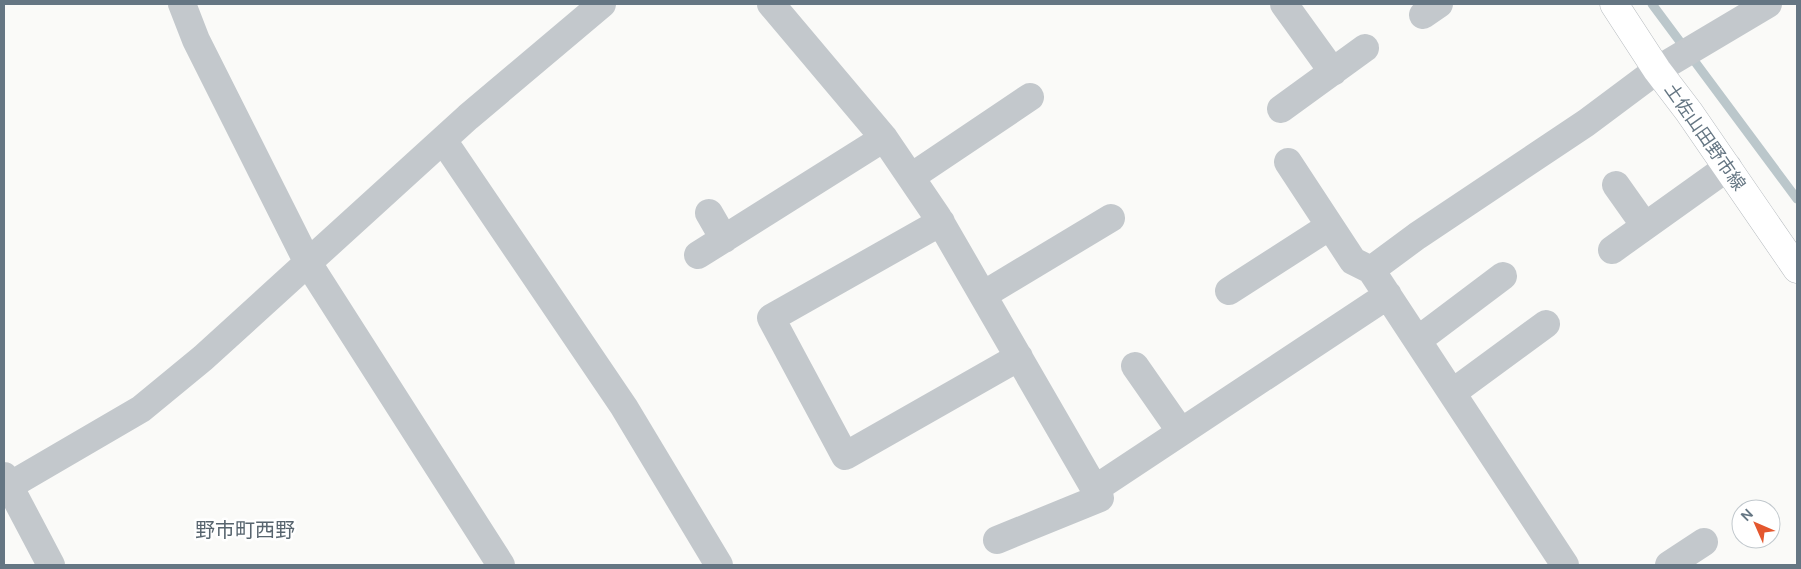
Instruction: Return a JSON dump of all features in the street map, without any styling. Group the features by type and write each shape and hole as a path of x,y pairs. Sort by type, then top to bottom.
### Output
{"main road":[{"name":"土佐山田野市線","path":"1614,4 1797,269"}],"street":[{"path":"182,4 196,40 308,263 501,565"},
{"path":"51,565 6,481 141,409 203,358 442,140 602,4"},
{"path":"771,4 884,138 941,222 1100,498 997,540"},
{"path":"1284,4 1333,72"},
{"path":"1372,270 1417,236 1586,123 1658,70 1768,4"},
{"path":"1281,109 1365,48"},
{"path":"911,177 1030,97"},
{"path":"698,255 884,138"},
{"path":"442,140 624,407 719,565"},
{"path":"1288,162 1353,261 1372,270 1565,565"},
{"path":"1612,250 1728,167"},
{"path":"1616,185 1646,226"},
{"path":"709,213 724,239"},
{"path":"983,294 1111,218"},
{"path":"941,222 771,318 845,456 1019,357"},
{"path":"1229,291 1330,226"},
{"path":"1418,340 1503,276"},
{"path":"1095,490 1388,295"},
{"path":"1452,393 1546,324"},
{"path":"1136,366 1181,432"},
{"path":"1669,565 1704,542"}],"waterway":[{"path":"1652,4 1797,199"}],"district":[{"name":"野市町西野","path":"245,530"}]}
